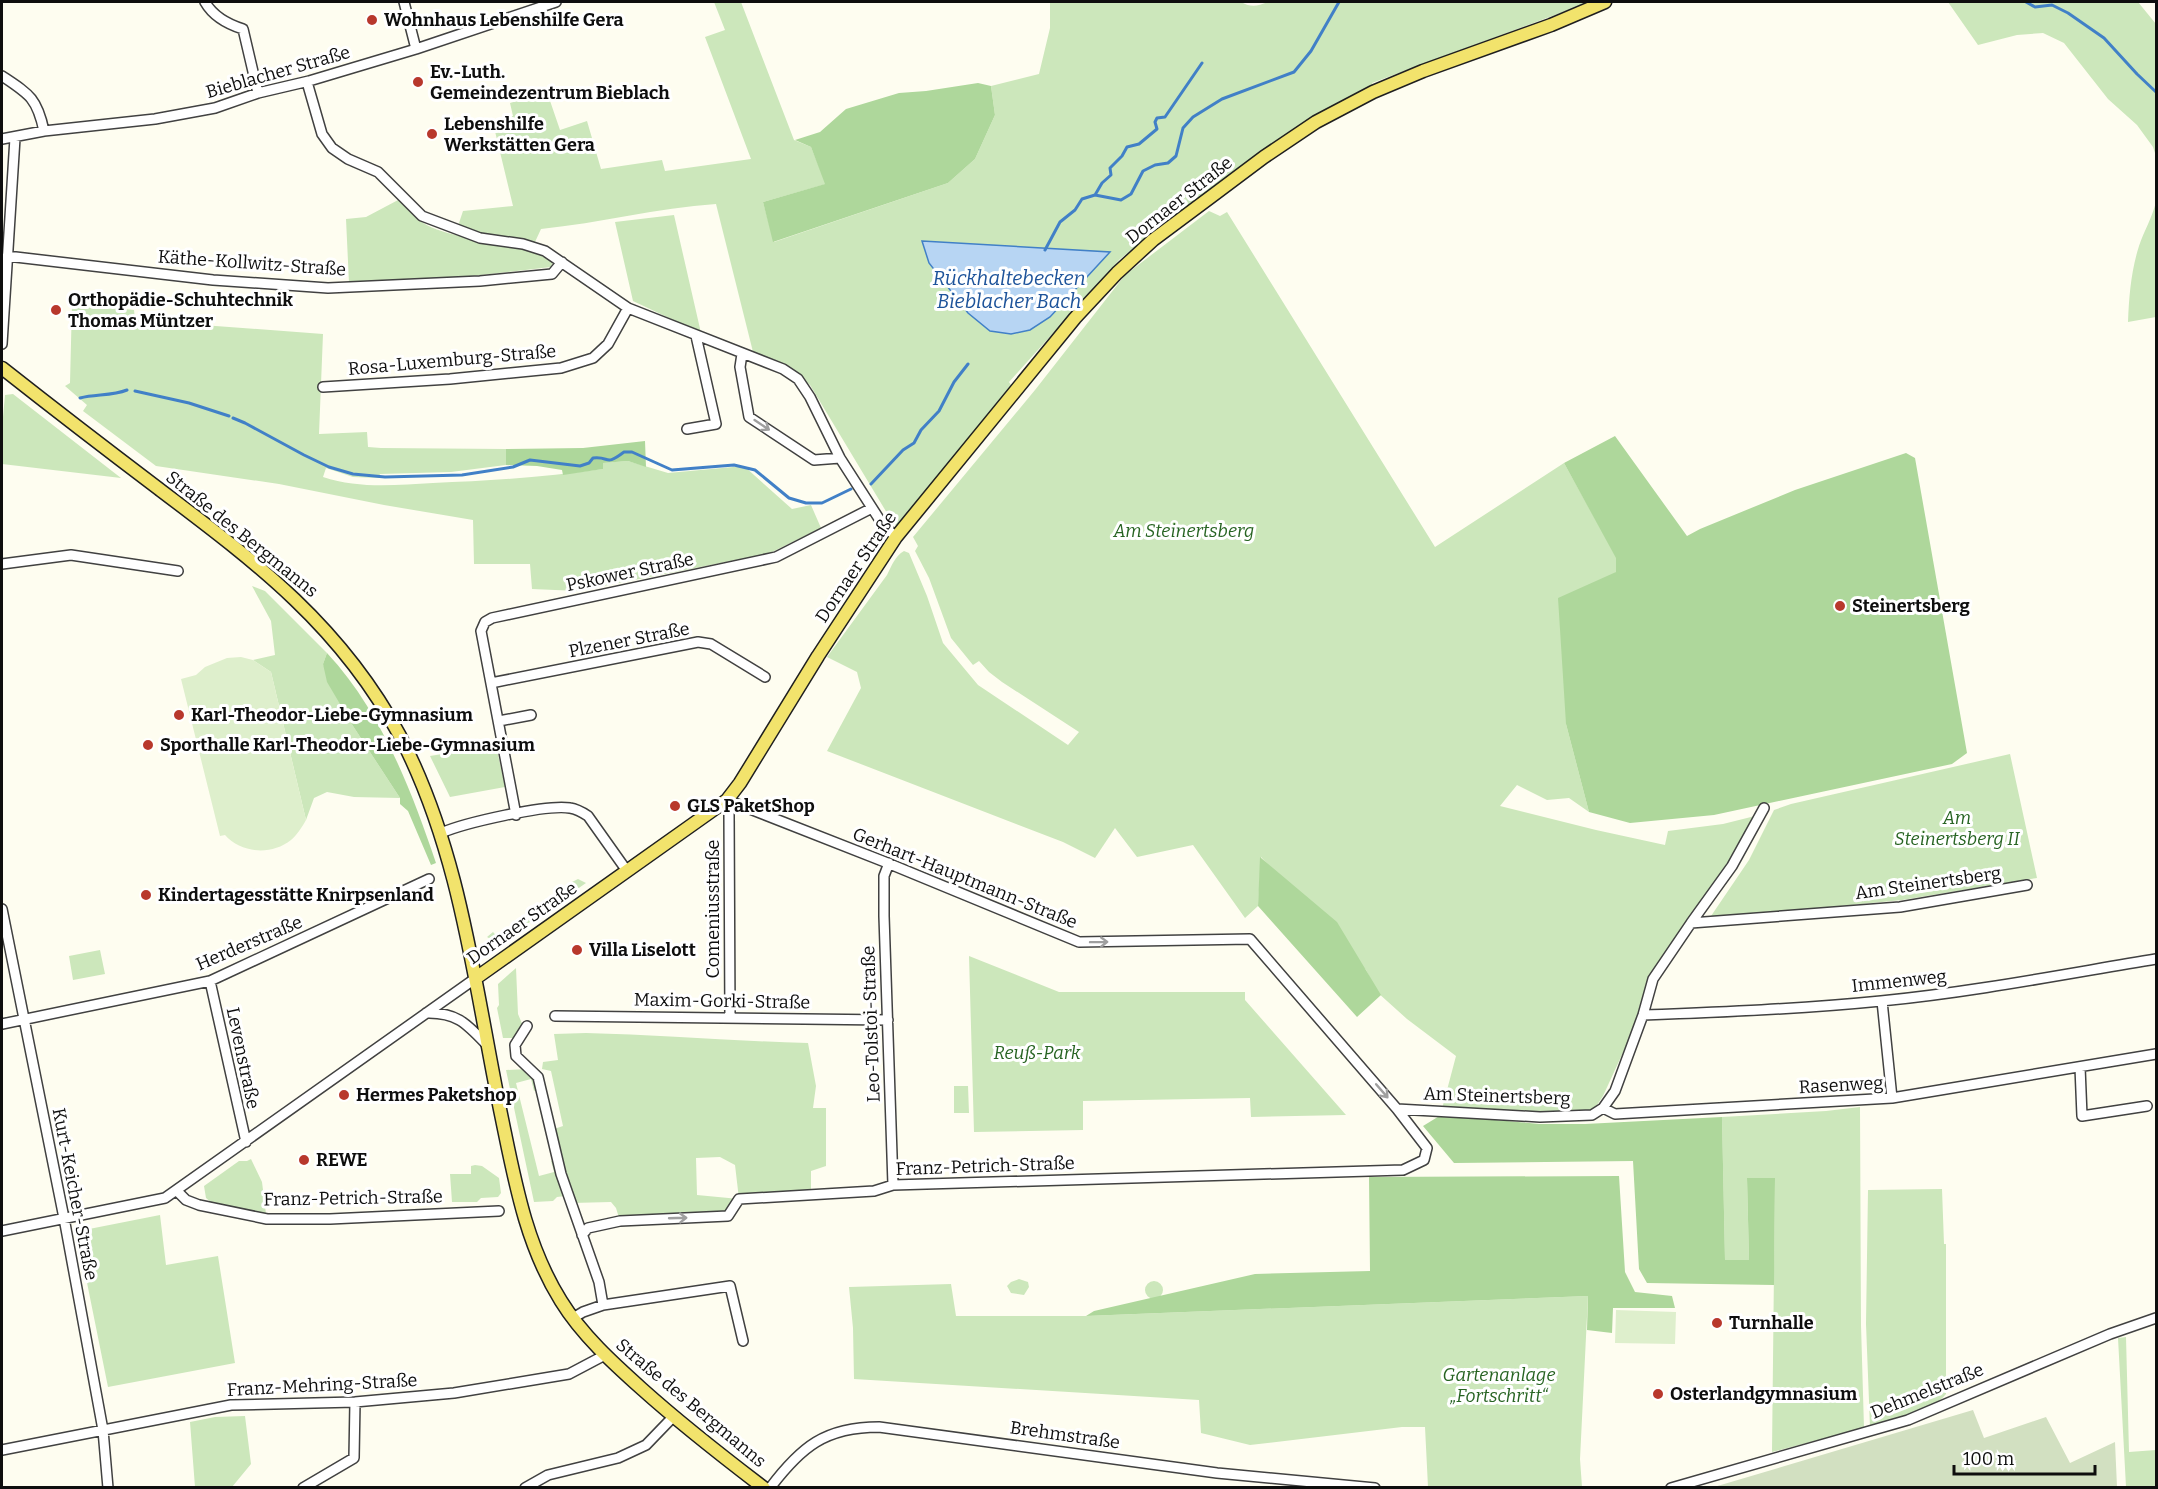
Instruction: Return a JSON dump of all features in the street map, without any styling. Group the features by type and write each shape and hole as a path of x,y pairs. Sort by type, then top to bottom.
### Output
{"main road":[{"name":"Dornaer Straße","path":"476,978 727,800 896,537 1075,318 1117,273 1154,240 1264,157 1316,122 1373,92 1422,71 1551,25 1605,2"},
{"name":"Straße des Bergmanns","path":"2,368 250,560 321,624 370,687 399,736 446,830 452,872 476,978 522,1212 535,1252 547,1277 573,1318 605,1355 673,1417 764,1488"}],"street":[{"path":"205,2 211,13 243,29 258,93"},
{"path":"404,2 416,49"},
{"name":"Bieblacher Straße","path":"2,139 44,131 154,119 215,108 258,93 307,82 416,49 556,2"},
{"path":"2,76 28,93 39,111 44,131"},
{"path":"307,82 322,134 332,148 348,159 378,172 422,216 480,238 523,244 545,251 628,308 783,369 798,379 810,397 840,458 883,525 896,537"},
{"path":"2,344 15,138"},
{"name":"Käthe-Kollwitz-Straße","path":"7,256 213,280 328,288 480,281 552,274 562,262"},
{"name":"Rosa-Luxemburg-Straße","path":"323,387 450,379 561,368 593,358 608,344 628,308"},
{"path":"687,429 716,424 696,336"},
{"path":"742,354 740,368 749,417 814,460 840,458"},
{"name":"Pskower Straße","path":"516,815 482,631 485,622 492,618 776,557 872,508"},
{"path":"2,564 71,555 178,571"},
{"name":"Plzener Straße","path":"491,683 698,642 711,644 765,677"},
{"path":"499,721 531,715"},
{"name":"Comeniusstraße","path":"727,800 729,813 730,1018"},
{"name":"Gerhart-Hauptmann-Straße","path":"727,800 889,863 1078,942 1250,939 1397,1109 1427,1148 1424,1160 1403,1170"},
{"path":"446,830 551,808 579,810 588,816 627,871"},
{"path":"1603,1108 1615,1091 1643,1015 1653,979 1732,866 1764,808"},
{"name":"Leo-Tolstoi-Straße","path":"889,863 884,876 892,1185"},
{"name":"Herderstraße","path":"2,1024 210,981 429,879"},
{"name":"Am Steinertsberg","path":"1691,923 1900,908 2027,885"},
{"name":"Kurt-Keicher-Straße","path":"2,909 22,1020 64,1218 103,1430 108,1488"},
{"name":"Immenweg","path":"1643,1015 1756,1011 1882,1001 1990,987 2157,959"},
{"name":"Dornaer Straße","path":"64,1218 165,1198 476,978"},
{"name":"Levenstraße","path":"210,981 246,1142"},
{"path":"1882,1001 1892,1098"},
{"path":"426,1013 455,1017 464,1022 488,1046"},
{"name":"Maxim-Gorki-Straße","path":"555,1016 888,1020"},
{"path":"527,1026 515,1045 516,1056 538,1077 561,1174 599,1282 603,1305"},
{"name":"Rasenweg","path":"1603,1108 1615,1114 1892,1098 2157,1054"},
{"path":"2080,1067 2082,1116 2147,1106"},
{"name":"Am Steinertsberg","path":"1397,1109 1540,1118 1592,1116 1603,1108"},
{"name":"Franz-Petrich-Straße","path":"582,1235 588,1228 620,1221 728,1216 739,1199 874,1191 892,1185 1403,1170"},
{"name":"Franz-Petrich-Straße","path":"177,1191 186,1200 199,1205 267,1219 330,1219 499,1211"},
{"path":"2,1231 64,1218"},
{"path":"573,1318 603,1305 729,1286 743,1341"},
{"name":"Dehmelstraße","path":"1671,1488 1908,1420 2099,1338 2157,1318"},
{"name":"Franz-Mehring-Straße","path":"2,1450 231,1405 355,1402 454,1393 569,1374 605,1355"},
{"path":"303,1488 354,1458 355,1402"},
{"path":"525,1488 549,1475 618,1458 646,1445 673,1417"},
{"name":"Brehmstraße","path":"770,1488 802,1451 818,1441 854,1429 879,1427 1227,1474 1375,1488"}],"green space":[{"path":"714,2 741,2 794,140 811,147 826,184 763,202 774,242 948,183 975,159 995,115 991,86 1039,74 1050,28 1050,2 1241,2 1254,6 1268,2 1590,2 1372,83 1374,87 1277,141 1169,220 1120,259 1009,382 1011,385 898,527 893,523 810,385 778,361 753,352 716,204 541,229 535,242 481,235 458,226 463,211 513,206 493,123 513,116 510,103 547,92 560,130 587,121 601,169 662,160 665,171 751,159 705,37 725,30"},
{"path":"1948,2 2138,2 2156,24 2156,156 2153,147 2137,125 2108,99 2064,43 2043,33 2017,35 1978,45"},
{"path":"978,83 991,86 995,115 975,159 948,183 773,242 763,202 825,184 811,147 795,140 820,132 846,109 899,93"},
{"path":"400,199 411,213 433,228 450,234 528,250 543,255 553,262 551,267 472,276 349,283 346,219 366,217"},
{"path":"2156,202 2156,317 2128,322 2134,265"},
{"name":"Am Steinertsberg","path":"1209,211 1220,216 1227,212 1435,547 1564,463 1617,558 1616,572 1566,724 1589,812 1569,798 1547,800 1517,785 1500,806 1665,845 1668,831 1723,824 1755,816 1731,862 1668,949 1645,990 1631,1035 1603,1096 1595,1108 1586,1115 1442,1109 1456,1056 1407,1019 1377,992 1366,970 1261,857 1258,906 1245,918 1193,845 1137,857 1115,828 1095,858 1063,842 827,751 861,688 857,672 827,657 887,575 896,558 904,551 909,553 943,643 978,685 1068,745 1079,732 1002,682 979,661 973,665 951,638 929,578 915,551 918,546 913,537 1035,390 1125,275"},
{"path":"674,215 701,333 633,301 615,222"},
{"path":"72,303 134,310 135,320 323,334 319,434 367,432 368,447 506,449 506,465 451,472 380,474 379,478 353,477 326,468 323,477 364,485 391,485 497,480 560,474 603,469 602,463 628,461 668,473 744,466 792,509 811,505 821,528 770,553 578,591 532,589 530,564 474,564 473,520 279,484 156,466 83,411 87,405 65,386 70,383"},
{"path":"13,394 121,478 2,464 5,395"},
{"path":"1615,436 1687,536 1795,490 1906,453 1915,458 1967,753 1952,764 1714,815 1630,823 1589,812 1566,724 1558,598 1616,572 1616,558 1564,463"},
{"path":"645,441 646,467 628,461 603,463 603,469 563,475 562,470 506,465 506,449 583,448"},
{"path":"252,586 265,591 327,653 323,664 353,726 400,798 354,797 327,792 314,798 306,820 271,672 253,660 275,655 271,621"},
{"path":"327,653 346,676 379,725 405,779 436,863 431,865 408,811 400,804 400,798 327,682 323,664"},
{"path":"241,657 253,660 271,672 306,820 291,840 266,850 248,849 239,846 225,835 220,836 181,679 196,675 205,667 227,658"},
{"path":"496,745 505,787 450,797 430,756"},
{"name":"Am Steinertsberg II","path":"2010,754 2037,878 1902,900 1709,919 1749,860 1774,810 1791,804"},
{"path":"1260,857 1337,922 1381,995 1357,1017 1258,906"},
{"path":"578,879 586,883 507,938 496,942 487,937 493,932 500,940 573,889 570,883"},
{"path":"100,950 105,974 73,980 69,956"},
{"name":"Reuß-Park","path":"969,956 1059,992 1245,992 1245,1000 1346,1115 1251,1117 1250,1098 1083,1101 1083,1130 974,1132"},
{"path":"516,968 518,1014 523,1026 518,1038 503,1038 497,1008 499,1005 498,984"},
{"path":"586,1033 808,1043 816,1086 813,1108 826,1108 826,1166 811,1171 811,1195 739,1199 728,1216 620,1221 616,1208 611,1202 572,1203 554,1129 563,1126 551,1071 542,1069 543,1062 558,1060 554,1034","holes":["720,1157 735,1165 739,1199 697,1195 696,1158"]},
{"path":"528,1069 541,1089 534,1091 531,1079 516,1083 539,1176 554,1172 551,1161 555,1160 565,1196 557,1197 553,1201 534,1202 506,1070"},
{"path":"954,1086 968,1086 969,1113 954,1113"},
{"path":"1860,1107 1864,1428 1772,1452 1775,1178 1747,1179 1749,1260 1725,1261 1722,1117"},
{"path":"1441,1115 1539,1124 1722,1117 1725,1260 1749,1260 1747,1178 1775,1178 1774,1285 1647,1283 1639,1269 1633,1161 1454,1163 1423,1126"},
{"path":"251,1159 262,1182 266,1214 212,1203 206,1198 204,1186 239,1161"},
{"path":"471,1166 482,1166 499,1178 501,1193 498,1197 481,1198 477,1202 452,1202 450,1174 471,1174"},
{"path":"1619,1176 1625,1272 1635,1292 1672,1296 1675,1308 1613,1308 1612,1333 1587,1330 1588,1296 1086,1316 1094,1311 1255,1274 1370,1271 1369,1177"},
{"path":"1942,1189 1944,1244 1946,1244 1946,1394 1939,1401 1921,1411 1870,1427 1866,1324 1868,1190"},
{"path":"160,1215 166,1265 218,1256 235,1363 108,1387 78,1238 84,1230"},
{"path":"1019,1279 1028,1282 1029,1287 1024,1295 1011,1293 1007,1286"},
{"path":"1154,1281 1160,1284 1163,1290 1160,1296 1154,1299 1148,1296 1145,1290 1148,1284"},
{"name":"Gartenanlage „Fortschritt“","path":"951,1284 956,1316 1086,1316 1588,1296 1580,1459 1582,1487 1428,1487 1425,1427 1402,1427 1250,1445 1201,1433 1199,1400 854,1379 849,1287"},
{"path":"1616,1310 1676,1312 1675,1344 1615,1343"},
{"path":"2126,1337 2129,1452 2156,1450 2156,1487 2126,1487 2118,1338"},
{"path":"1973,1410 1984,1438 2046,1417 2070,1463 2115,1442 2117,1487 1714,1487"},
{"path":"245,1416 251,1464 232,1487 195,1487 190,1422 215,1417"}],"water":[{"name":"Rückhaltebecken Bieblacher Bach","path":"922,241 1110,252 1050,317 1030,330 1011,334 990,331 968,313 929,263"}],"waterway":[{"path":"1045,250 1060,222 1075,210 1082,199 1095,195 1121,200 1131,194 1143,171 1155,165 1168,163 1176,156 1183,128 1193,117 1222,99 1294,72 1311,51 1339,2"},
{"path":"2026,2 2035,7 2052,5 2068,13 2104,38 2156,92"},
{"path":"1095,195 1102,183 1111,175 1110,168 1127,147 1139,144 1157,129 1155,122 1157,118 1165,117 1202,63"},
{"path":"871,484 903,450 914,443 921,430 939,411 954,382 968,364"},
{"path":"80,398 127,390"},
{"path":"135,391 189,403 229,416"},
{"path":"233,418 329,467 353,474 385,477 462,475 513,467 530,460 580,466 589,463 593,458 610,460 624,452 632,452 672,470 734,465 755,470 789,498 806,503 822,503 851,489"}],"place":[{"name":"Wohnhaus Lebenshilfe Gera","path":"372,20"},
{"name":"Ev.-Luth. Gemeindezentrum Bieblach","path":"418,82"},
{"name":"Lebenshilfe Werkstätten Gera","path":"432,134"},
{"name":"Orthopädie-Schuhtechnik Thomas Müntzer","path":"56,310"},
{"name":"Steinertsberg","path":"1840,606"},
{"name":"Karl-Theodor-Liebe-Gymnasium","path":"179,715"},
{"name":"Sporthalle Karl-Theodor-Liebe-Gymnasium","path":"148,745"},
{"name":"GLS PaketShop","path":"675,806"},
{"name":"Kindertagesstätte Knirpsenland","path":"146,895"},
{"name":"Villa Liselott","path":"577,950"},
{"name":"Hermes Paketshop","path":"344,1095"},
{"name":"REWE","path":"304,1160"},
{"name":"Turnhalle","path":"1717,1323"},
{"name":"Osterlandgymnasium","path":"1658,1394"}]}
